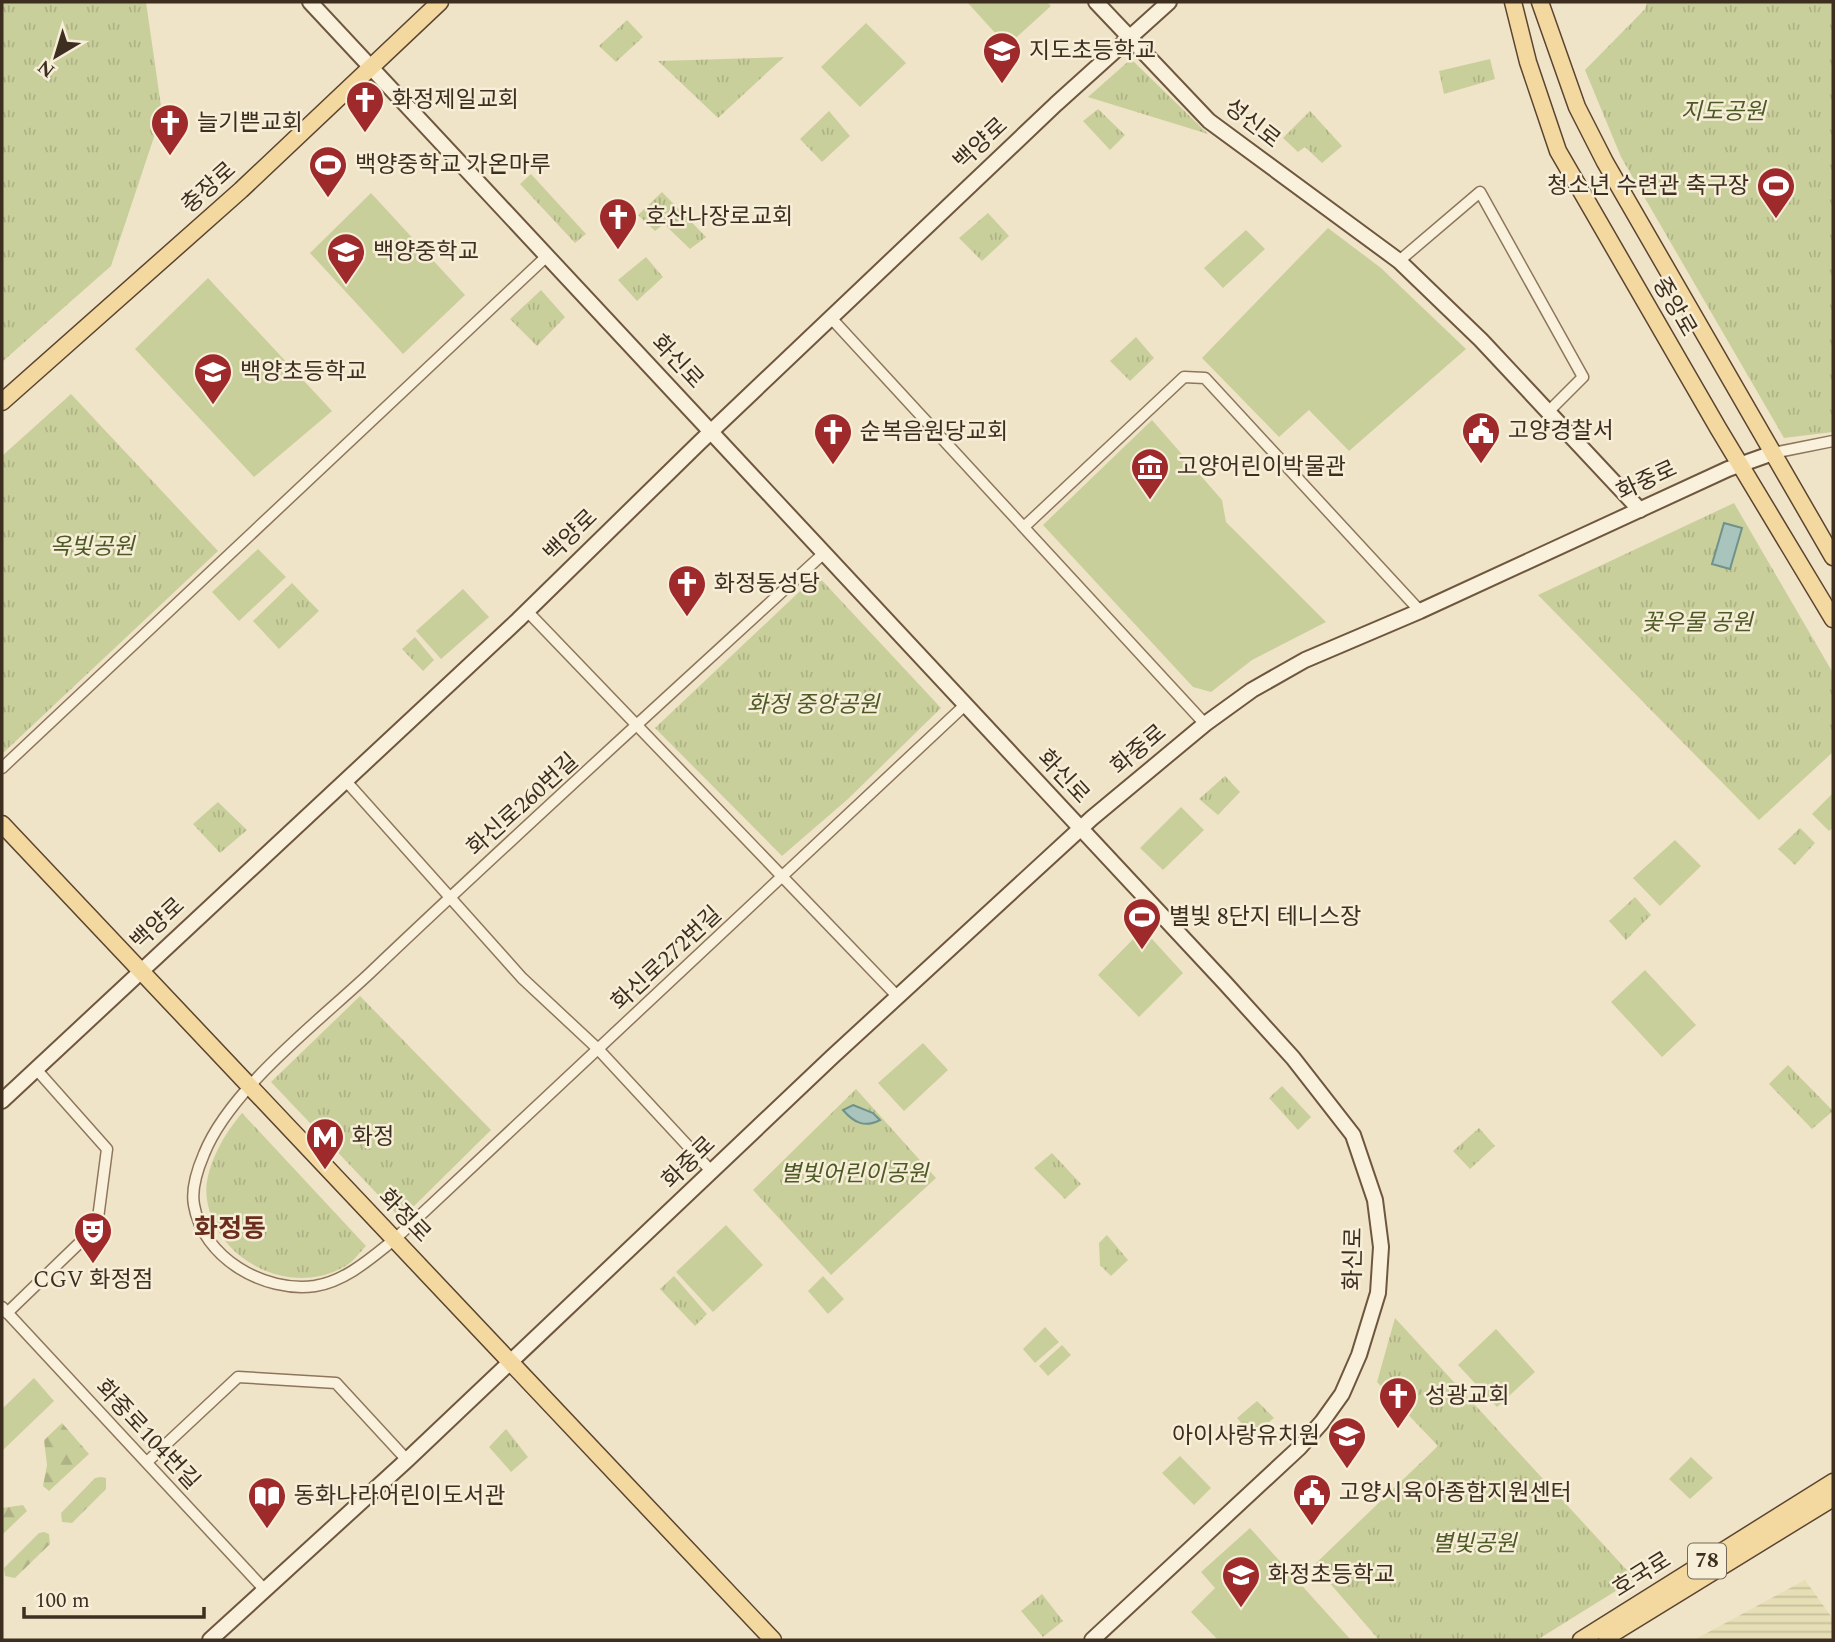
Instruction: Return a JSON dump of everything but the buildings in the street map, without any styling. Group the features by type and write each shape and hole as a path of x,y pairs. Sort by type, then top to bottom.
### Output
{"main road":[{"name":"화신로","path":"310,2 1293,1058 1353,1135 1375,1200 1381,1247 1378,1293 1366,1339 1342,1394 1299,1448 1092,1640"},
{"name":"충장로","path":"2,402 241,190 440,2"},
{"name":"성신로","path":"1096,2 1209,121 1399,261 1549,411 1640,510"},
{"name":"백양로","path":"2,1101 527,611 710,432 1169,2"},
{"name":"중앙로","path":"1513,2 1528,62 1558,150 1833,618"},
{"name":"중앙로","path":"1540,2 1577,107 1600,154 1833,557"},
{"name":"화중로","path":"210,1640 407,1460 1080,829 1205,724 1252,690 1305,660 1773,453"},
{"path":"1816,590 1833,624"},
{"name":"화정로","path":"2,824 773,1640"},
{"name":"호국로","path":"1581,1640 1833,1482"},
{"name":"호국로","path":"1601,1640 1833,1498"}],"street":[{"path":"1399,261 1480,192 1583,377 1549,411"},
{"path":"2,768 548,255"},
{"path":"832,319 1205,724"},
{"path":"1025,526 1184,377 1205,378 1420,611"},
{"path":"1773,453 1833,441"},
{"name":"화신로260번길","path":"395,1239 353,1271 314,1286 295,1286 257,1278 241,1270 208,1239 194,1203 199,1170 214,1134 250,1086 448,899 823,554"},
{"path":"527,611 898,997"},
{"name":"화신로272번길","path":"395,1239 965,705"},
{"path":"345,780 448,899 522,978 598,1049 712,1172"},
{"path":"5,1310 97,1226 107,1149 36,1069"},
{"name":"화중로104번길","path":"5,1310 264,1589"},
{"path":"146,1462 238,1377 336,1383 407,1460"}],"shaded area":[{"path":"1805,1580 1833,1619 1833,1640 1694,1640"}],"green space":[{"path":"2,2 146,2 162,113 111,266 2,362"},
{"path":"967,2 1047,2 1051,6 1007,46"},
{"name":"지도공원","path":"1647,2 1833,2 1833,432 1784,438 1621,157 1585,70 1645,9"},
{"path":"627,20 643,37 616,62 599,46"},
{"path":"866,23 906,63 860,107 821,67"},
{"path":"784,57 718,118 658,61"},
{"path":"1131,59 1208,134 1088,97"},
{"path":"1490,59 1495,79 1444,94 1439,71"},
{"path":"1098,109 1125,135 1110,150 1083,121"},
{"path":"829,111 850,136 822,162 800,139"},
{"path":"1310,111 1342,146 1322,163 1305,147 1298,152 1283,138"},
{"path":"531,174 586,234 575,243 520,184"},
{"path":"662,192 706,237 690,249 664,224 655,231 638,215"},
{"path":"371,193 465,295 403,354 310,253"},
{"path":"988,213 1009,236 982,261 959,238"},
{"path":"1328,228 1381,268 1466,349 1349,451 1309,410 1279,437 1202,358"},
{"path":"1246,230 1265,249 1223,288 1204,268"},
{"path":"646,257 663,277 637,301 618,280"},
{"path":"208,278 332,411 254,477 135,349"},
{"path":"541,290 565,317 537,346 510,319"},
{"path":"1136,337 1154,358 1130,381 1110,361"},
{"name":"옥빛공원","path":"71,394 218,551 2,754 2,456"},
{"path":"1152,420 1222,500 1226,522 1326,622 1252,660 1211,692 1193,687 1043,525"},
{"name":"꽃우물 공원","path":"1734,503 1833,673 1833,752 1759,820 1538,595"},
{"path":"258,549 286,577 239,621 212,592"},
{"name":"화정 중앙공원","path":"817,575 941,708 848,799 782,856 655,728"},
{"path":"292,583 319,611 279,649 253,621"},
{"path":"463,589 489,617 441,659 416,631"},
{"path":"415,637 434,660 423,671 402,649"},
{"path":"1225,776 1240,792 1218,815 1199,799"},
{"path":"1833,793 1833,828 1829,831 1812,814"},
{"path":"218,802 247,830 220,853 193,824"},
{"path":"1181,807 1204,830 1163,870 1140,848"},
{"path":"1800,828 1815,843 1795,865 1778,849"},
{"path":"1675,840 1701,866 1660,906 1633,878"},
{"path":"1635,897 1651,915 1626,940 1609,921"},
{"name":"별빛 8단지 테니스장","path":"1143,929 1183,973 1139,1017 1098,975"},
{"path":"1645,970 1696,1025 1662,1057 1611,1002"},
{"path":"360,996 491,1130 401,1219 271,1082"},
{"path":"923,1043 948,1070 904,1111 878,1083"},
{"path":"1788,1065 1833,1111 1812,1129 1769,1084"},
{"path":"1282,1086 1311,1117 1298,1130 1269,1098"},
{"name":"별빛어린이공원","path":"856,1089 936,1178 831,1275 753,1190"},
{"path":"242,1113 366,1246 350,1263 326,1275 304,1278 282,1276 241,1257 226,1241 214,1222 206,1189 216,1154 228,1131"},
{"path":"1479,1128 1495,1146 1470,1169 1453,1151"},
{"path":"1052,1153 1081,1184 1065,1199 1034,1168"},
{"path":"726,1225 763,1265 713,1312 676,1272"},
{"path":"1107,1235 1128,1260 1111,1276 1100,1265 1099,1243"},
{"path":"674,1276 707,1314 695,1326 660,1289"},
{"path":"823,1276 844,1299 828,1314 808,1291"},
{"name":"별빛공원","path":"1395,1318 1635,1579 1537,1640 1379,1640 1314,1565 1438,1446 1377,1382"},
{"path":"1045,1327 1059,1342 1035,1363 1023,1349"},
{"path":"1496,1329 1535,1372 1497,1407 1458,1365"},
{"path":"1062,1345 1071,1355 1048,1376 1039,1366"},
{"path":"34,1378 54,1401 2,1451 2,1409"},
{"path":"1257,1401 1274,1418 1252,1436 1237,1418"},
{"path":"62,1423 89,1454 49,1491 43,1486 47,1465 44,1440"},
{"path":"506,1429 528,1457 511,1472 489,1447"},
{"path":"1180,1456 1211,1488 1194,1505 1162,1473"},
{"path":"1691,1457 1713,1478 1690,1499 1669,1479"},
{"path":"95,1478 106,1478 106,1489 72,1523 62,1522 61,1513"},
{"path":"23,1505 27,1511 2,1535 2,1508"},
{"name":"화정초등학교","path":"1250,1528 1351,1640 1218,1640 1191,1612 1215,1588 1201,1572"},
{"path":"39,1533 49,1534 50,1544 15,1578 5,1576 4,1568"},
{"path":"1042,1594 1063,1621 1043,1637 1021,1611"}],"water":[{"path":"1724,523 1742,528 1730,569 1712,564"},
{"path":"853,1105 873,1113 880,1120 869,1124 856,1121 843,1110"}],"place":[{"name":"지도초등학교","path":"1002,85"},
{"name":"화정제일교회","path":"365,134"},
{"name":"늘기쁜교회","path":"170,157"},
{"name":"백양중학교 가온마루","path":"328,199"},
{"name":"청소년 수련관 축구장","path":"1776,220"},
{"name":"호산나장로교회","path":"618,251"},
{"name":"백양중학교","path":"346,286"},
{"name":"백양초등학교","path":"213,406"},
{"name":"고양경찰서","path":"1481,465"},
{"name":"순복음원당교회","path":"833,466"},
{"name":"고양어린이박물관","path":"1150,501"},
{"name":"화정동성당","path":"687,618"},
{"name":"별빛 8단지 테니스장","path":"1142,951"},
{"name":"화정","path":"325,1171"},
{"name":"CGV 화정점","path":"93,1265"},
{"name":"성광교회","path":"1398,1430"},
{"name":"아이사랑유치원","path":"1347,1470"},
{"name":"고양시육아종합지원센터","path":"1312,1527"},
{"name":"동화나라어린이도서관","path":"267,1530"},
{"name":"화정초등학교","path":"1241,1609"}],"district":[{"name":"화정동","path":"230,1229"}]}
